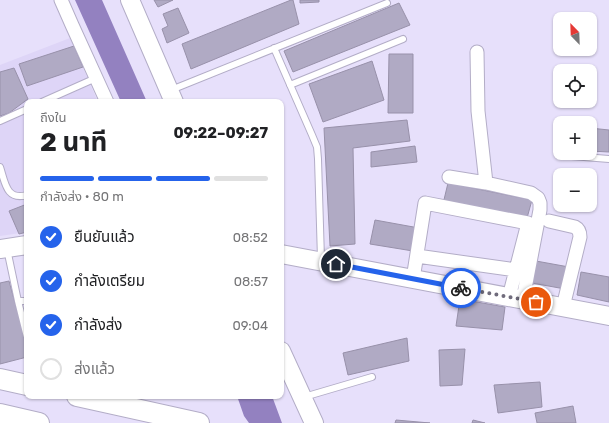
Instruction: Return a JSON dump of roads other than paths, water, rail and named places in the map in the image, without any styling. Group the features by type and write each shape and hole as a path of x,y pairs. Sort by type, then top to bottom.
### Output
{"main road":[{"path":"0,379 24,384"},
{"path":"91,399 199,423"},
{"path":"0,414 40,423"}],"street":[{"path":"62,0 106,99"},
{"path":"130,0 171,96"},
{"path":"477,52 478,111 486,184"},
{"path":"449,177 531,194 536,196 540,201 540,210 516,298"},
{"path":"413,279 426,203 528,223 516,270 516,298"},
{"path":"549,221 575,227 580,233 563,307"},
{"path":"3,248 24,245"},
{"path":"284,255 609,316"},
{"path":"417,256 516,270"},
{"path":"284,358 314,423"}],"lane":[{"path":"171,96 274,48 387,3"},
{"path":"290,84 403,39"},
{"path":"274,48 318,151 321,261"},
{"path":"49,99 96,78"},
{"path":"0,121 24,110"},
{"path":"597,158 609,159"},
{"path":"0,167 9,192 17,196 24,195"},
{"path":"3,248 24,324"},
{"path":"18,301 24,301"},
{"path":"302,397 372,377"}]}
